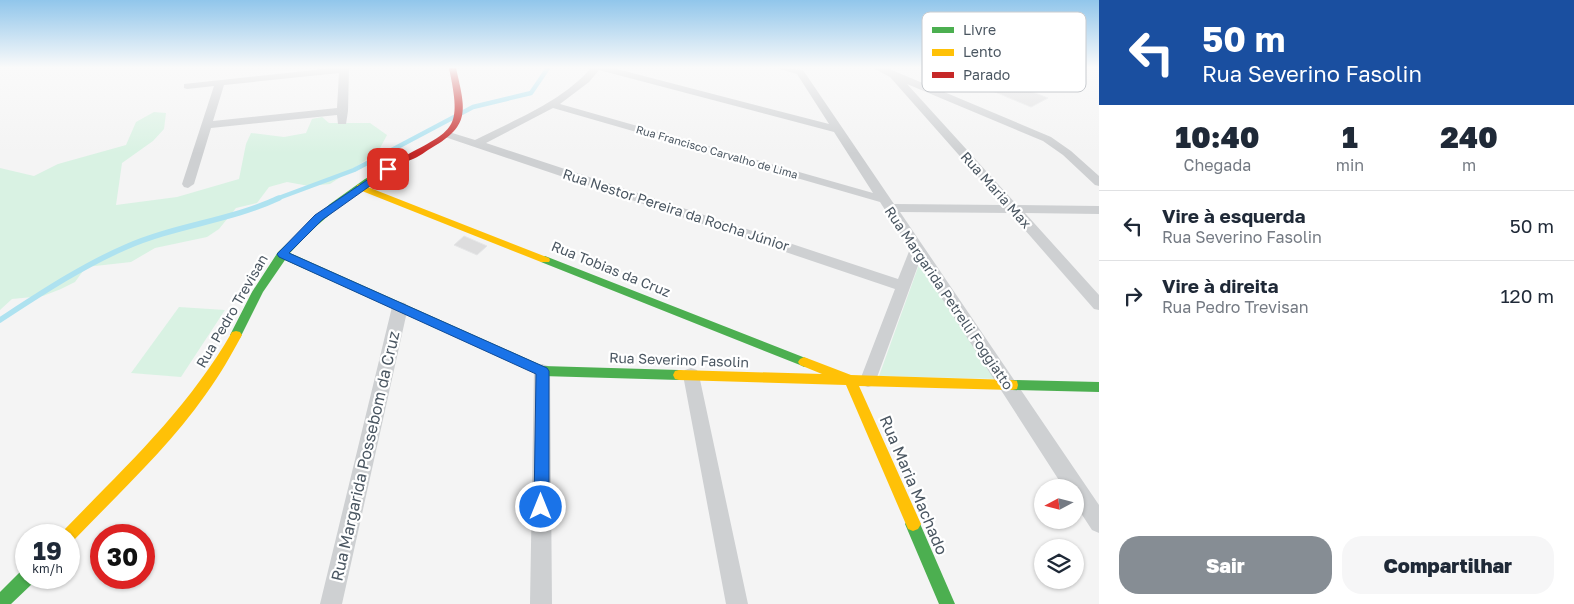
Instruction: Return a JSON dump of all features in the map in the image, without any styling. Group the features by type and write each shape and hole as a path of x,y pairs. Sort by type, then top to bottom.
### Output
{"street":[{"path":"188,184 215,96"},
{"path":"342,122 343,96"},
{"path":"448,135 457,126 460,119 458,96"},
{"path":"476,144 562,96"},
{"path":"709,96 838,130"},
{"name":"Rua Margarida Petrelli Foggiatto","path":"819,96 838,130 1099,523"},
{"name":"Rua Maria Max","path":"913,96 1099,305"},
{"path":"946,96 1047,139 1067,153 1099,182"},
{"name":"Rua Francisco Carvalho de Lima","path":"550,104 887,204 1099,210"},
{"path":"206,125 343,111"},
{"name":"Rua Nestor Pereira da Rocha Júnior","path":"448,135 903,286"},
{"name":"Rua Pedro Trevisan","path":"80,524 149,454 202,392 224,360 262,286 282,254 319,218 360,187 448,135"},
{"name":"Rua Tobias da Cruz","path":"360,187 850,380"},
{"path":"868,380 917,249"},
{"name":"Rua Severino Fasolin","path":"282,254 542,371 1099,387"},
{"name":"Rua Margarida Possebom da Cruz","path":"330,604 400,307"},
{"path":"541,604 542,371"},
{"path":"691,375 737,604"},
{"name":"Rua Maria Machado","path":"850,380 948,604"},
{"path":"0,603 15,589"}],"green space":[{"path":"154,112 166,113 164,129 153,141 122,163 116,205 177,197 239,179 246,144 251,133 284,137 306,133 312,119 322,117 329,123 370,123 387,135 378,152 330,184 309,186 287,182 269,187 257,203 236,208 219,229 207,237 155,248 131,262 86,267 75,282 61,289 43,296 12,299 0,310 0,168 34,176 58,164 126,145 136,122"},
{"path":"921,259 997,379 879,376"},
{"path":"179,307 225,310 181,377 131,373"}],"building":[{"path":"1005,96 1043,96 1048,98 1031,107"},
{"path":"464,236 487,246 477,255 454,245"}],"waterway":[{"path":"276,199 354,170 473,107 518,96"},
{"path":"0,320 77,272 126,247 164,233 260,206 279,198"}],"traffic: fast":[{"path":"236,335 253,301 273,268 301,235 350,193 406,159"},
{"path":"282,254 542,371 679,375"},
{"path":"545,260 804,362"},
{"path":"1012,385 1099,387"},
{"path":"913,524 947,604"},
{"path":"0,603 15,589"}],"traffic: slow":[{"path":"360,187 545,260"},
{"path":"80,524 138,465 181,416 220,364 236,335"},
{"path":"804,362 850,380 913,524"},
{"path":"679,375 1012,385"}],"traffic: jam":[{"path":"406,159 449,134 459,117 458,96"}],"route":[{"path":"388,169 350,194 319,218 282,254 542,371 541,507"}]}
